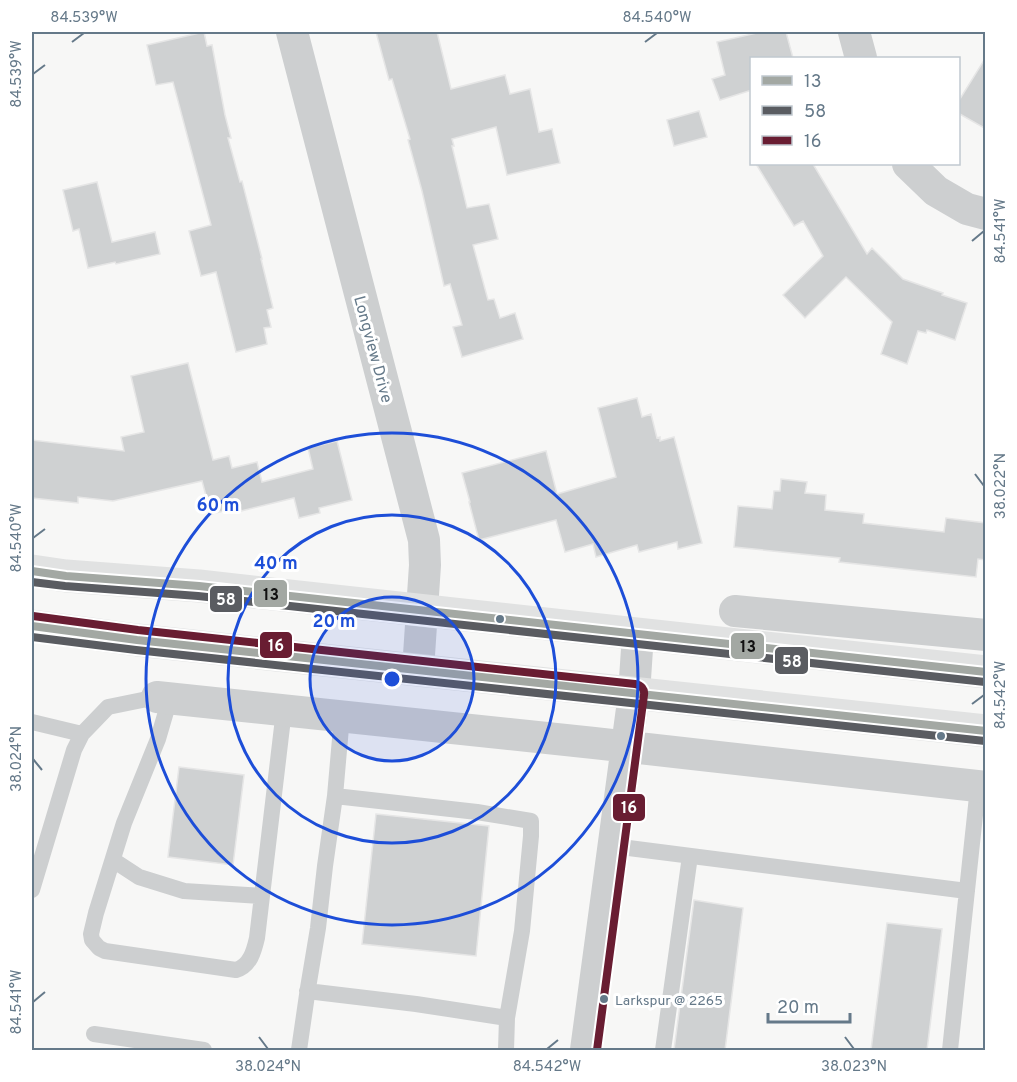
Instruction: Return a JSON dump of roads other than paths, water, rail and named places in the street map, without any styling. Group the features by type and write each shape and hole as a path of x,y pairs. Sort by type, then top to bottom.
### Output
{"main road":[{"path":"32,571 66,576 199,586 986,672"},
{"path":"32,626 137,640 986,731"}],"street":[{"name":"Longview Drive","path":"292,32 424,540 425,565 418,670"},
{"path":"854,32 861,57"},
{"path":"909,165 936,191 967,209 986,214"},
{"path":"735,611 986,635"},
{"path":"586,1050 634,694 638,634"},
{"path":"164,698 982,787"}],"lane":[{"path":"32,890 74,750 82,734 108,707 164,698 158,739 124,823 96,913 91,934 92,940 105,951 236,970 242,968 252,955 257,938 284,710"},
{"path":"299,1050 335,796 342,716"},
{"path":"32,722 82,734"},
{"path":"950,1050 966,891 982,787"},
{"path":"335,796 477,812 531,821 522,931 507,1018 506,1050"},
{"path":"613,846 966,891"},
{"path":"663,1050 690,856"},
{"path":"113,860 139,877 184,891 262,896"},
{"path":"308,991 507,1018"},
{"path":"94,1034 204,1050"}],"place":[{"name":"Larkspur @ 2265","path":"604,999"}]}
